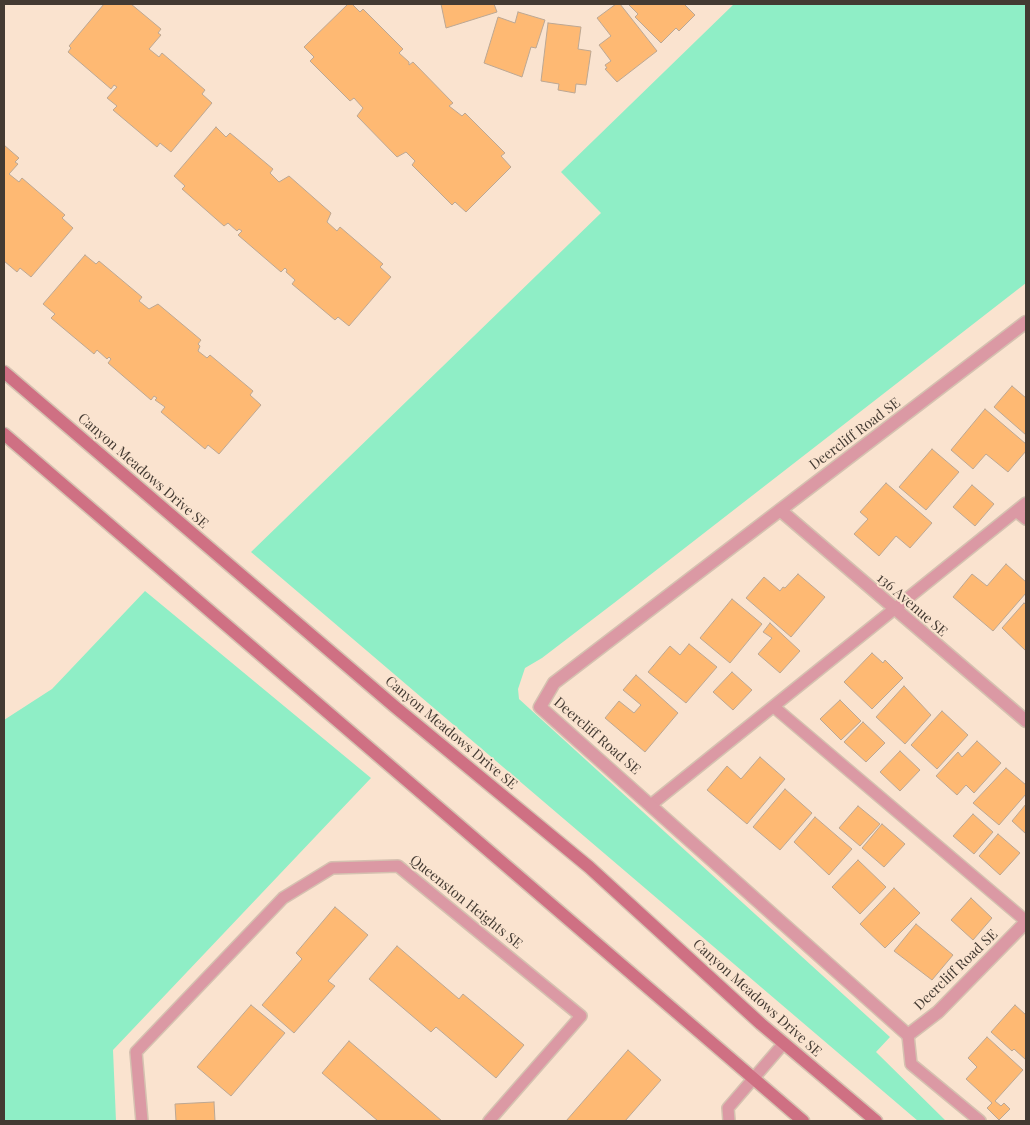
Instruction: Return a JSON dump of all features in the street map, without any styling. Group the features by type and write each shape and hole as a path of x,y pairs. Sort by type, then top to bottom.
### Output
{"street":[{"name":"Deercliff Road SE","path":"1026,322 554,684 540,707 652,804 908,1034 938,1012 1026,922"},
{"name":"Canyon Meadows Drive SE","path":"4,372 394,706 588,867 784,1043 876,1121"},
{"path":"4,434 802,1121"},
{"name":"136 Avenue SE","path":"780,510 1026,722"}],"lane":[{"path":"652,804 1026,503"},
{"path":"1016,511 1026,519"},
{"path":"774,707 1026,922"},
{"name":"Queenston Heights SE","path":"142,1121 136,1052 283,898 332,868 398,866 581,1016 489,1121"},
{"path":"908,1034 911,1064 980,1121"},
{"path":"728,1121 728,1108 784,1043"}],"green space":[{"path":"734,4 1026,4 1026,283 614,603 542,658 525,668 518,689 519,699 890,1037 876,1052 946,1121 918,1121 251,552 601,213 561,172"},
{"path":"145,591 371,778 113,1050 116,1121 4,1121 4,720 52,689"}],"building":[{"path":"104,4 131,4 161,29 158,33 161,35 149,49 159,57 162,53 205,90 202,94 212,103 171,152 160,143 157,147 113,110 117,106 107,98 117,87 114,85 111,89 68,52 71,48 69,46"},
{"path":"348,4 352,4 360,12 363,9 403,49 399,53 409,62 409,65 413,62 453,103 449,106 462,116 465,113 505,153 501,156 511,167 466,212 455,202 452,205 412,165 415,161 406,152 397,157 357,116 363,108 354,98 350,101 310,61 314,57 304,47"},
{"path":"441,4 494,4 497,12 446,28"},
{"path":"616,4 620,4 657,51 617,82 605,69 607,68 605,65 611,61 599,45 611,36 597,18"},
{"path":"628,4 684,4 695,15 679,31 676,28 661,43 635,17 638,14"},
{"path":"518,12 545,20 536,48 531,47 522,77 484,63 498,17 515,23"},
{"path":"548,23 581,27 578,49 591,51 586,85 576,84 575,93 558,90 559,84 541,81"},
{"path":"216,127 226,137 230,133 273,169 270,173 279,182 289,176 331,213 327,222 337,231 340,227 383,264 380,267 391,277 349,326 338,317 335,320 292,284 295,280 286,272 287,270 285,268 281,272 238,235 242,231 239,229 237,231 228,223 224,226 182,189 185,186 174,176"},
{"path":"4,145 19,158 15,162 18,164 9,174 19,182 22,178 65,215 62,218 73,228 31,277 20,268 17,272 4,261"},
{"path":"85,255 96,264 99,261 142,297 139,301 149,309 158,304 201,340 198,344 200,346 198,351 207,358 210,355 253,391 250,395 261,405 219,454 208,445 205,449 161,412 165,407 155,400 157,398 154,396 151,400 108,363 111,359 109,357 107,359 97,350 94,354 51,318 55,314 43,304"},
{"path":"1012,386 1026,398 1026,435 994,407"},
{"path":"985,409 1026,444 1026,451 1008,472 986,454 973,469 951,450"},
{"path":"932,449 959,472 926,510 899,487"},
{"path":"886,483 932,523 910,548 896,536 879,556 854,534 868,519 860,512"},
{"path":"972,485 994,504 975,526 953,507"},
{"path":"1006,564 1026,582 1026,593 993,631 953,597 972,574 987,586"},
{"path":"798,574 825,597 791,637 746,598 764,577 780,591"},
{"path":"732,599 762,624 730,663 700,638"},
{"path":"1024,603 1026,605 1026,651 1002,628"},
{"path":"770,623 800,651 780,673 758,654 772,638 763,632"},
{"path":"689,644 717,667 686,703 648,672 670,646 680,655"},
{"path":"872,653 883,663 885,660 903,678 872,709 844,682"},
{"path":"732,672 752,690 733,710 713,692"},
{"path":"636,675 678,713 645,752 605,718 619,701 634,713 641,705 623,690"},
{"path":"904,686 931,715 905,744 876,717"},
{"path":"840,700 861,721 841,740 820,719"},
{"path":"942,711 968,735 937,769 911,745"},
{"path":"863,722 885,743 866,762 844,742"},
{"path":"977,741 1001,763 974,793 966,785 957,795 936,776 958,752 962,757"},
{"path":"900,751 920,770 900,791 880,772"},
{"path":"760,757 785,779 747,824 707,790 727,766 741,779"},
{"path":"1006,768 1026,785 1026,794 999,825 973,803"},
{"path":"785,789 812,813 780,850 753,827"},
{"path":"1026,804 1026,834 1012,821"},
{"path":"858,806 880,824 860,846 839,828"},
{"path":"973,814 993,832 974,854 953,836"},
{"path":"815,817 852,849 829,875 794,842"},
{"path":"882,824 905,844 884,867 862,848"},
{"path":"998,834 1020,853 1000,875 979,856"},
{"path":"858,860 886,887 860,914 832,887"},
{"path":"894,888 920,913 885,948 860,924"},
{"path":"971,898 992,918 973,940 951,920"},
{"path":"335,907 368,935 328,981 335,986 294,1033 262,1005 302,959 296,953"},
{"path":"916,924 953,955 932,980 894,951"},
{"path":"397,946 459,999 463,994 524,1045 496,1078 436,1027 431,1032 369,979"},
{"path":"251,1005 285,1033 231,1096 197,1067"},
{"path":"1015,1005 1026,1015 1026,1060 1014,1049 1012,1051 991,1032"},
{"path":"987,1037 1023,1070 995,1101 1001,1106 1004,1103 1010,1109 999,1120 987,1108 992,1103 966,1079 977,1067 968,1058"},
{"path":"349,1041 442,1121 378,1121 322,1073"},
{"path":"628,1050 661,1080 625,1121 566,1121"},
{"path":"214,1102 215,1121 176,1121 175,1104"}]}
